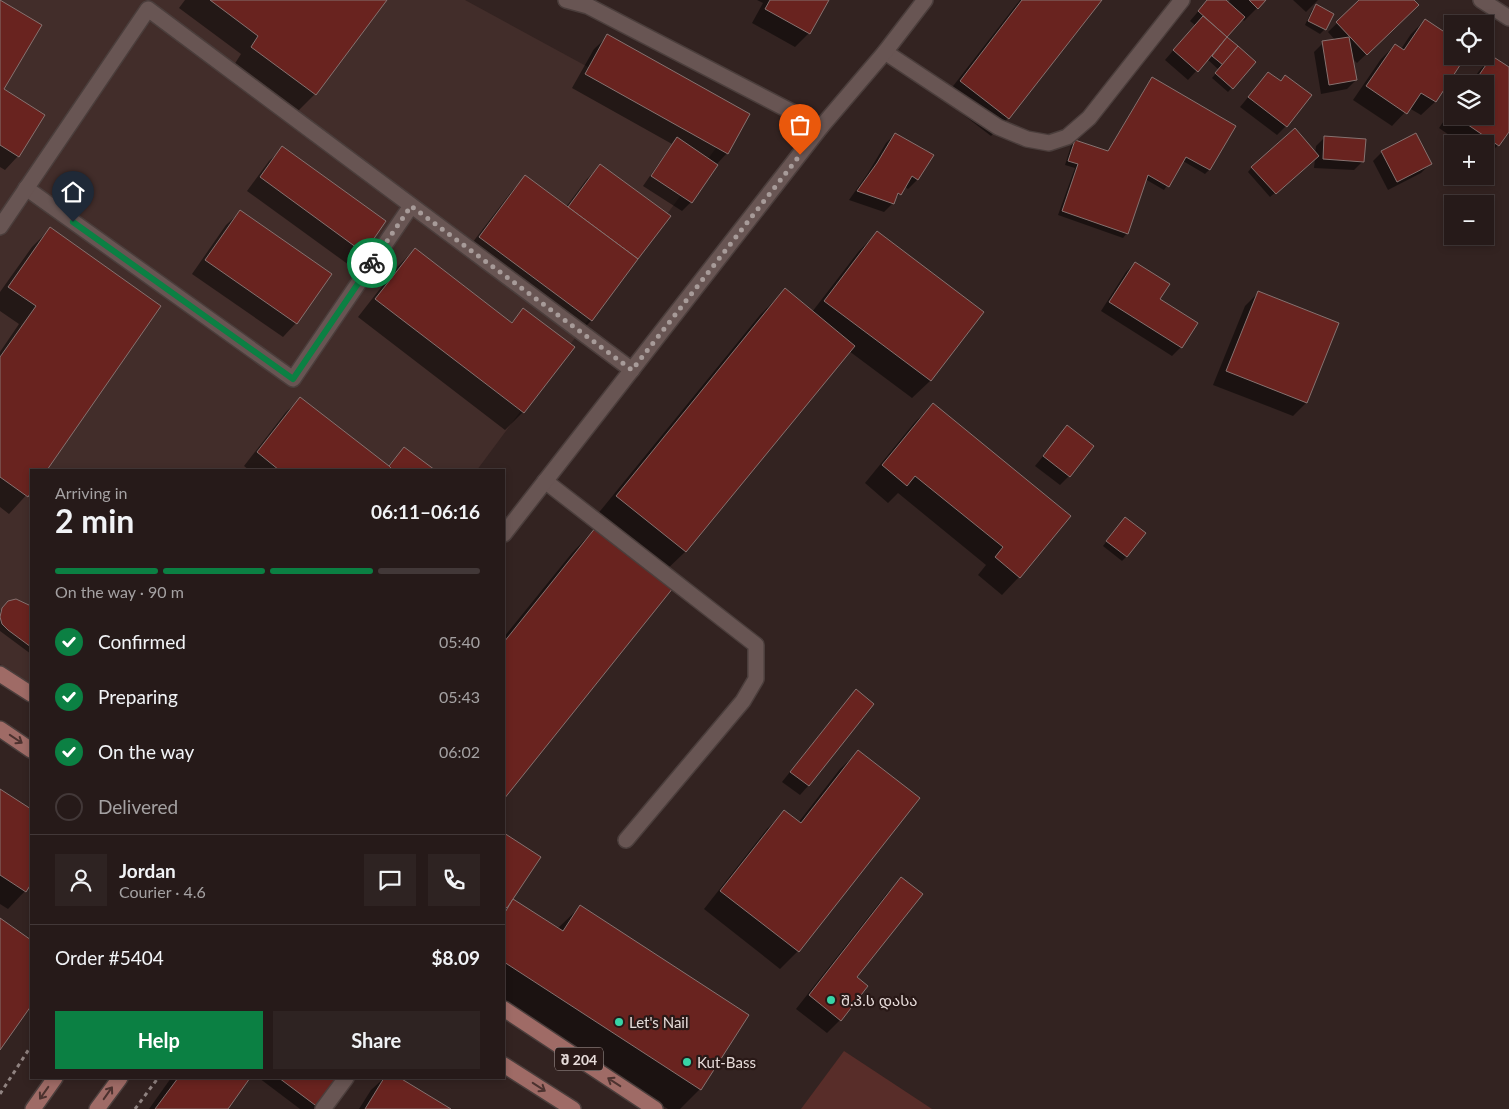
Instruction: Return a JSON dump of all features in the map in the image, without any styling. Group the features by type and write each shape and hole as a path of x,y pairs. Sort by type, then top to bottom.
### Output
{"main road":[{"path":"0,674 30,693"},
{"path":"0,729 30,749"},
{"name":"შ 204","path":"505,1010 655,1109"},
{"path":"505,1066 573,1109"},
{"path":"33,1109 54,1079"},
{"path":"97,1109 119,1079"}],"street":[{"path":"566,0 588,6 822,127"},
{"path":"505,533 822,127 925,0"},
{"path":"884,52 998,127 1027,139 1049,143 1067,137 1090,118 1182,0"},
{"path":"1481,0 1509,18"},
{"path":"0,227 148,9 632,370"},
{"path":"26,188 293,379 411,206"},
{"path":"545,481 756,645 756,679 743,701 626,840"},
{"path":"323,1109 345,1079"}],"path":[{"path":"0,1094 30,1048"},
{"path":"135,1109 157,1079"}],"shaded area":[{"path":"0,0 465,0 722,140 478,469 30,469 30,684 0,664"},
{"path":"844,1051 932,1109 801,1109"}],"building":[{"path":"0,0 42,25 4,89 45,115 19,157 0,145"},
{"path":"210,0 387,0 316,95 251,47 258,36"},
{"path":"770,0 829,0 810,34 765,9"},
{"path":"1022,0 1102,0 1009,119 960,81"},
{"path":"1207,0 1226,0 1245,17 1227,37 1198,11"},
{"path":"1249,0 1266,0 1258,9"},
{"path":"1359,0 1414,0 1419,5 1367,55 1336,22"},
{"path":"1316,4 1334,14 1326,30 1308,21"},
{"path":"1203,16 1227,37 1198,72 1173,50"},
{"path":"1425,19 1444,32 1444,65 1460,65 1454,75 1444,75 1444,90 1436,102 1421,93 1407,114 1366,86 1395,44 1404,50"},
{"path":"607,34 750,114 728,154 585,74"},
{"path":"1227,37 1238,46 1223,65 1212,56"},
{"path":"1349,37 1357,80 1329,85 1322,41"},
{"path":"1238,46 1256,62 1233,89 1215,73"},
{"path":"1494,57 1509,67 1509,132 1499,146 1494,143 1494,135 1483,135 1468,125 1494,125 1494,75 1479,75 1486,65 1494,65"},
{"path":"1268,72 1281,81 1285,75 1312,95 1287,127 1248,97"},
{"path":"1152,77 1236,126 1210,170 1186,157 1169,187 1148,175 1128,234 1062,211 1078,164 1068,161 1075,140 1108,151"},
{"path":"1295,128 1319,156 1276,194 1251,167"},
{"path":"895,133 934,155 918,180 912,176 901,195 898,193 894,204 857,191"},
{"path":"1416,133 1432,164 1397,182 1381,151"},
{"path":"1324,136 1366,139 1364,162 1323,159"},
{"path":"677,137 718,165 692,203 651,176"},
{"path":"282,146 386,221 364,253 260,177"},
{"path":"600,164 671,216 638,259 568,207"},
{"path":"525,175 638,259 592,321 479,237"},
{"path":"240,210 332,274 297,324 205,260"},
{"path":"50,227 161,306 48,469 30,469 30,494 28,497 0,477 0,357 36,306 8,287"},
{"path":"877,231 984,312 931,381 824,301"},
{"path":"415,248 512,323 523,308 575,347 524,413 375,299"},
{"path":"1135,262 1170,284 1160,299 1198,323 1182,348 1109,302"},
{"path":"785,288 855,346 686,552 616,496"},
{"path":"1258,291 1339,323 1307,403 1226,371"},
{"path":"300,397 392,469 278,469 257,452"},
{"path":"933,403 1071,516 1020,578 995,557 1003,547 915,476 907,486 882,465"},
{"path":"1067,425 1094,446 1070,477 1043,456"},
{"path":"404,447 434,469 392,469 389,466"},
{"path":"1125,517 1146,533 1127,557 1106,541"},
{"path":"596,527 673,588 505,798 505,641"},
{"path":"16,599 30,606 30,646 2,624 0,617 2,608 8,601"},
{"path":"856,689 874,704 809,786 790,772"},
{"path":"858,750 920,798 799,952 720,891 784,810 801,823"},
{"path":"0,789 30,808 30,886 26,892 0,875"},
{"path":"505,834 541,857 507,908 505,907"},
{"path":"901,877 923,894 857,977 868,986 841,1021 809,995"},
{"path":"513,899 563,931 580,905 749,1015 701,1090 505,963 505,912"},
{"path":"0,918 30,939 30,1007 0,1050"},
{"path":"177,1079 249,1079 228,1109 155,1109"},
{"path":"280,1079 342,1079 319,1108"},
{"path":"383,1079 402,1079 451,1109 365,1109"}],"way so far":[{"path":"372,263 411,206 632,370 800,155"}],"place":[{"name":"შ.პ.ს დასა","path":"831,1000"},
{"name":"Let's Nail","path":"619,1022"},
{"name":"Kut-Bass","path":"687,1062"}],"route":[{"path":"73,222 293,379 372,263"}]}
